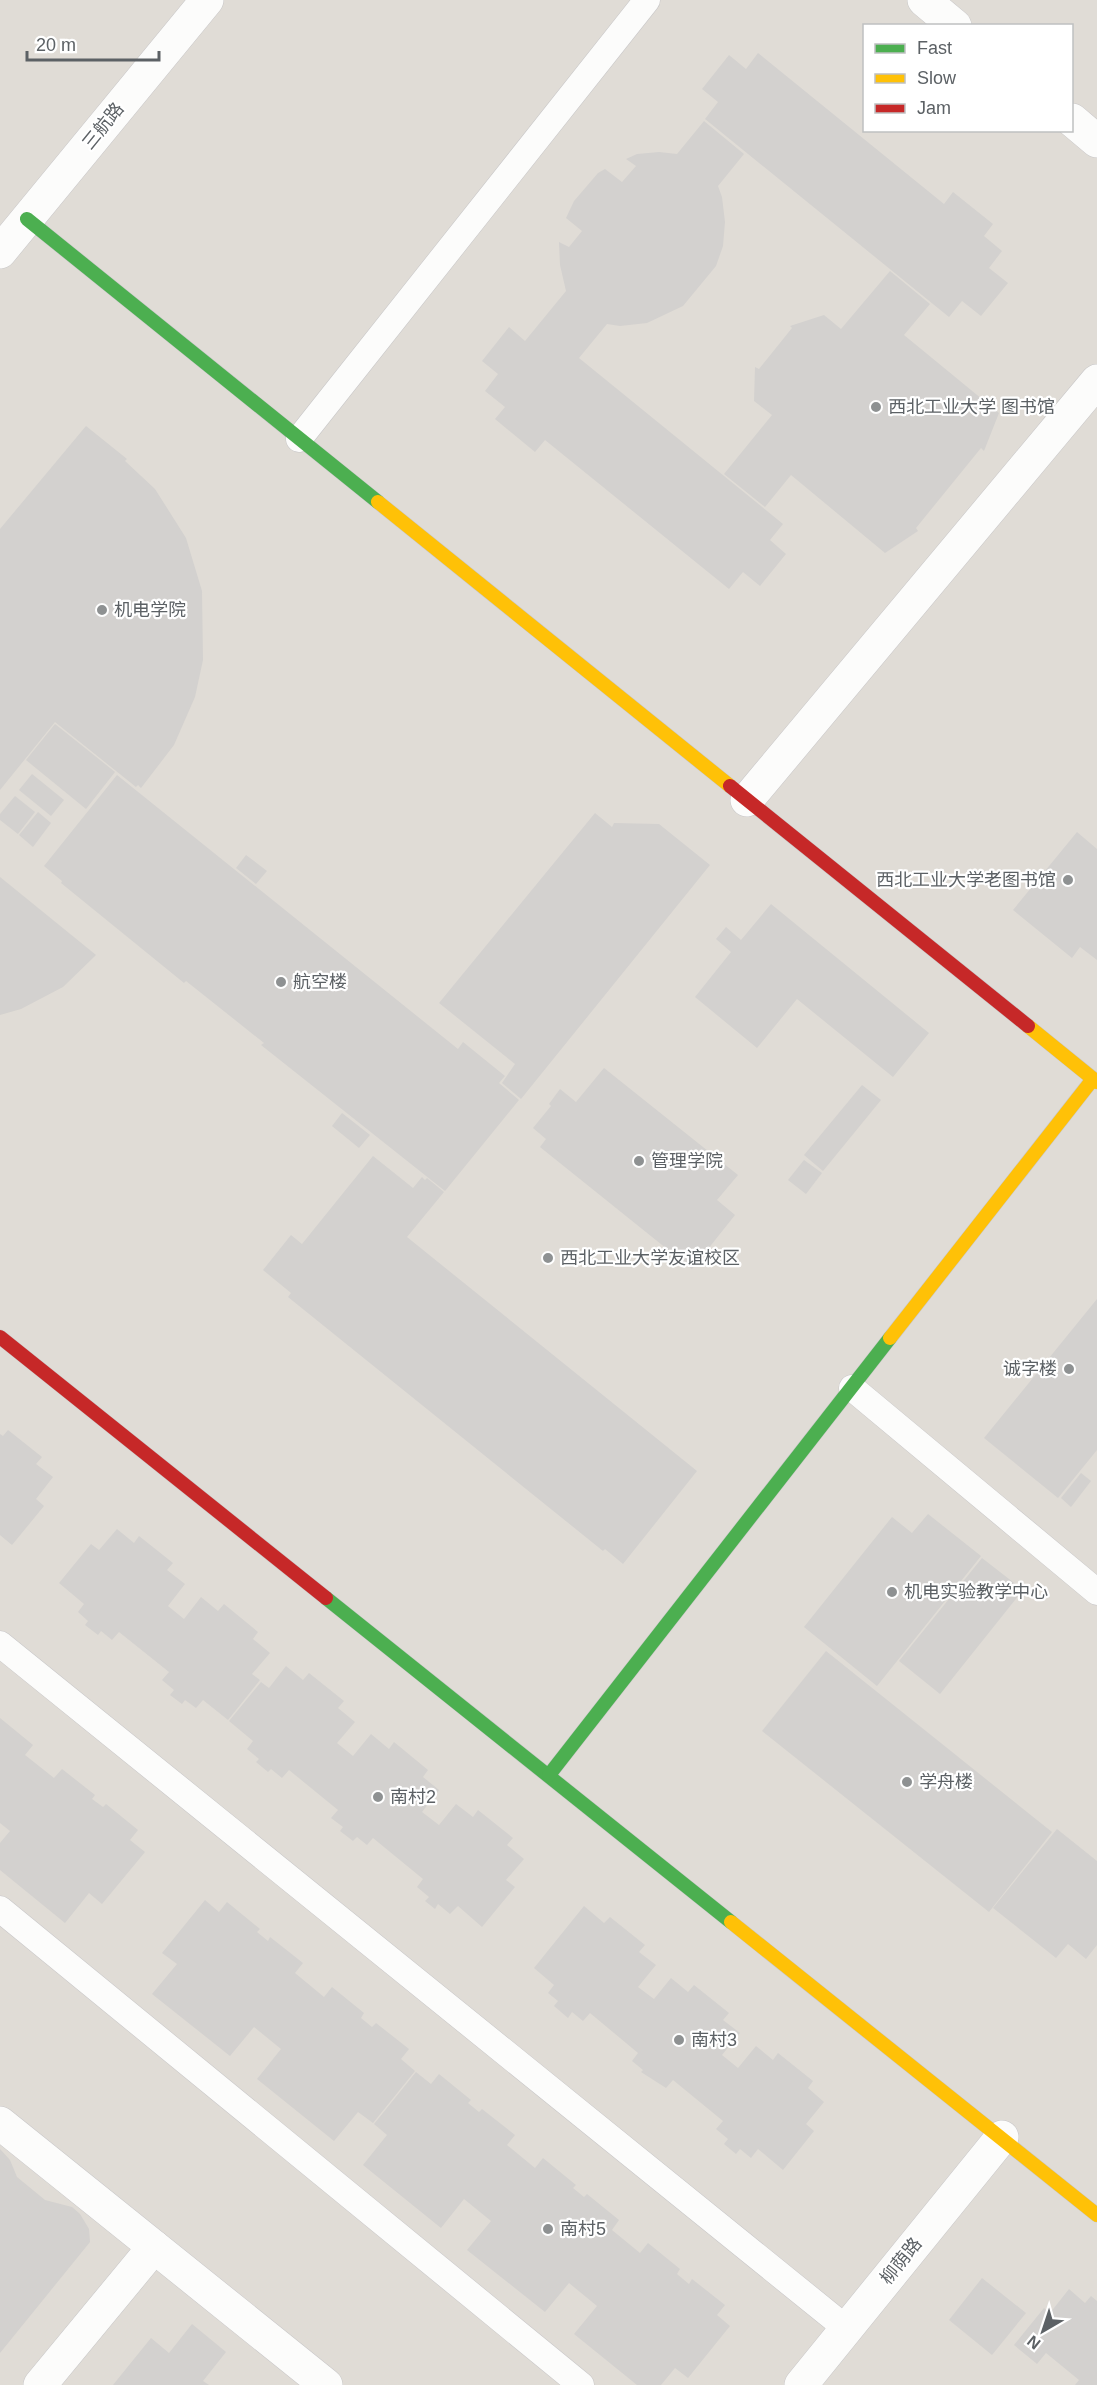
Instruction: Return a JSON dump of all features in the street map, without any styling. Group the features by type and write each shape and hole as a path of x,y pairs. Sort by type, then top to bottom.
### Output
{"street":[{"name":"三航路","path":"0,252 207,0"},
{"path":"924,0 953,24"},
{"path":"1073,122 1097,141"},
{"path":"27,219 1095,1081 549,1775"},
{"path":"747,800 1097,381"},
{"path":"0,1337 1097,2215"},
{"path":"0,2123 326,2385"},
{"name":"柳荫路","path":"801,2385 1002,2137"},
{"path":"40,2385 154,2247"}],"lane":[{"path":"299,439 647,0"},
{"path":"852,1388 1097,1592"},
{"path":"0,1644 847,2328"},
{"path":"0,1909 581,2385"}],"shaded area":[{"name":"西北工业大学友谊校区","path":"0,0 1097,0 1097,2385 0,2385"}],"building":[{"path":"758,53 944,204 953,192 993,224 984,236 1002,251 989,268 1008,283 981,316 962,301 949,317 705,119 718,102 702,89 729,55 746,69"},
{"path":"704,121 744,154 718,186 722,197 725,222 723,246 716,266 683,306 647,323 620,326 607,324 579,358 783,524 770,540 786,554 760,586 743,572 729,589 545,440 535,452 495,419 505,407 485,391 498,374 482,361 509,327 525,341 566,291 560,265 559,242 569,247 582,231 566,218 574,201 598,173 605,169 622,182 636,166 626,159 637,154 659,152 677,154"},
{"name":"西北工业大学 图书馆","path":"890,271 930,304 904,335 999,413 984,451 981,448 916,528 918,531 885,553 791,475 765,507 724,474 772,415 754,401 755,367 759,369 792,328 790,326 824,315 841,329"},
{"name":"机电学院","path":"86,426 127,459 125,461 155,489 186,538 202,591 203,660 195,697 174,745 141,788 138,785 136,787 55,722 0,790 0,529"},
{"path":"55,724 115,772 86,809 26,760"},
{"path":"32,774 64,800 51,816 19,790"},
{"name":"航空楼","path":"117,775 458,1049 463,1042 505,1076 499,1083 519,1100 445,1191 261,1045 264,1043 186,981 184,983 61,883 62,881 44,866"},
{"path":"15,796 35,812 18,834 0,820 0,814"},
{"path":"38,812 51,823 33,847 19,835"},
{"path":"595,813 612,827 614,823 659,824 710,865 521,1099 502,1083 515,1064 439,1003"},
{"name":"西北工业大学老图书馆","path":"1077,832 1097,849 1097,960 1080,947 1072,958 1013,910"},
{"path":"246,855 267,871 256,884 236,868"},
{"path":"0,877 96,955 63,987 21,1009 0,1015"},
{"path":"771,904 929,1033 893,1077 797,999 757,1048 695,997 731,952 716,939 726,927 741,940"},
{"name":"管理学院","path":"604,1068 738,1175 717,1200 735,1215 692,1269 540,1147 546,1139 533,1128 551,1106 549,1104 560,1089 576,1102"},
{"path":"862,1085 881,1100 823,1171 804,1155"},
{"path":"342,1113 370,1135 359,1148 332,1126"},
{"path":"373,1156 413,1188 422,1177 425,1180 427,1178 444,1192 407,1237 697,1471 623,1564 605,1549 603,1551 288,1297 291,1293 263,1270 291,1235 302,1244"},
{"path":"804,1160 822,1173 806,1194 788,1180"},
{"name":"诚字楼","path":"1097,1299 1097,1450 1058,1498 984,1438"},
{"path":"8,1430 42,1457 36,1464 53,1477 36,1499 44,1506 12,1545 0,1535 0,1434 3,1436"},
{"path":"1081,1473 1091,1481 1071,1507 1061,1498"},
{"name":"机电实验教学中心","path":"928,1514 981,1556 877,1686 804,1627 892,1517 912,1533"},
{"path":"117,1529 134,1543 139,1536 173,1563 167,1570 185,1584 168,1606 184,1619 201,1597 218,1611 224,1604 258,1632 253,1639 270,1653 252,1674 260,1680 228,1720 203,1700 196,1708 185,1700 182,1704 170,1695 174,1690 162,1680 169,1672 119,1632 112,1640 101,1631 98,1635 85,1625 88,1621 78,1612 84,1604 59,1583 91,1544 99,1550"},
{"path":"982,1558 1023,1590 940,1694 899,1661"},
{"name":"学舟楼","path":"826,1651 1052,1832 989,1912 762,1731"},
{"name":"南村2","path":"286,1666 303,1680 309,1673 344,1701 338,1708 355,1722 337,1743 353,1756 371,1734 389,1749 394,1742 428,1770 423,1777 439,1790 422,1812 439,1825 456,1804 473,1817 478,1810 513,1838 507,1845 524,1859 506,1880 515,1887 482,1927 458,1906 450,1914 438,1904 435,1909 425,1901 429,1897 417,1887 423,1879 373,1838 367,1845 357,1837 353,1841 340,1831 343,1827 331,1818 338,1810 289,1770 282,1778 271,1769 268,1772 256,1762 259,1759 247,1749 253,1741 229,1721 261,1682 269,1688"},
{"path":"0,1718 33,1745 25,1755 54,1778 62,1769 95,1795 92,1799 103,1807 106,1804 138,1830 130,1840 145,1852 102,1904 89,1893 65,1923 0,1870 0,1843 10,1831 0,1823"},
{"path":"1057,1829 1097,1861 1097,1945 1086,1959 1068,1944 1056,1958 993,1908"},
{"path":"205,1900 219,1912 227,1902 260,1929 257,1932 268,1941 270,1937 303,1963 295,1973 324,1997 332,1987 364,2013 361,2018 372,2027 376,2023 409,2049 401,2059 415,2071 373,2123 358,2112 334,2141 257,2079 281,2049 254,2027 230,2056 152,1994 177,1964 162,1953"},
{"name":"南村3","path":"584,1906 604,1923 610,1917 645,1945 639,1952 656,1965 638,1987 654,1999 671,1978 688,1992 694,1985 729,2013 723,2020 740,2033 722,2055 738,2068 756,2046 773,2060 778,2053 813,2081 808,2088 824,2102 806,2124 814,2131 783,2170 758,2149 751,2158 740,2149 736,2154 724,2144 728,2139 716,2129 723,2121 673,2080 666,2088 641,2072 643,2070 632,2061 638,2053 590,2013 583,2021 572,2012 568,2018 554,2006 558,2001 548,1993 554,1985 534,1968"},
{"name":"南村5","path":"416,2072 431,2084 439,2074 471,2100 468,2103 479,2112 482,2109 515,2135 507,2145 535,2168 543,2158 576,2185 573,2188 584,2197 587,2194 619,2220 612,2230 640,2253 648,2243 680,2269 677,2274 689,2284 692,2279 725,2305 717,2315 730,2326 688,2378 675,2368 661,2385 637,2385 574,2334 597,2306 569,2283 545,2312 467,2250 491,2221 464,2199 441,2228 363,2165 387,2135 374,2124"},
{"path":"0,2149 10,2160 17,2177 45,2200 72,2207 80,2214 89,2229 90,2242 0,2353"},
{"path":"982,2278 1026,2313 992,2355 949,2320"},
{"path":"1069,2289 1085,2303 1091,2296 1097,2301 1097,2385 1075,2385 1079,2380 1046,2353 1037,2364 1014,2345 1044,2308 1050,2313"},
{"path":"192,2324 226,2352 203,2381 209,2385 113,2385 151,2338 169,2353"}],"traffic: fast":[{"path":"27,219 378,502"},
{"path":"549,1775 890,1338"},
{"path":"326,1598 731,1922"}],"traffic: slow":[{"path":"378,502 730,786"},
{"path":"1028,1026 1097,1082"},
{"path":"890,1338 1093,1079"},
{"path":"731,1922 1097,2215"}],"traffic: jam":[{"path":"730,786 1028,1026"},
{"path":"0,1337 326,1598"}],"place":[{"name":"西北工业大学 图书馆","path":"876,407"},
{"name":"机电学院","path":"102,610"},
{"name":"西北工业大学老图书馆","path":"1068,880"},
{"name":"航空楼","path":"281,982"},
{"name":"管理学院","path":"639,1161"},
{"name":"西北工业大学友谊校区","path":"548,1258"},
{"name":"诚字楼","path":"1069,1369"},
{"name":"机电实验教学中心","path":"892,1592"},
{"name":"学舟楼","path":"907,1782"},
{"name":"南村2","path":"378,1797"},
{"name":"南村3","path":"679,2040"},
{"name":"南村5","path":"548,2229"}]}
